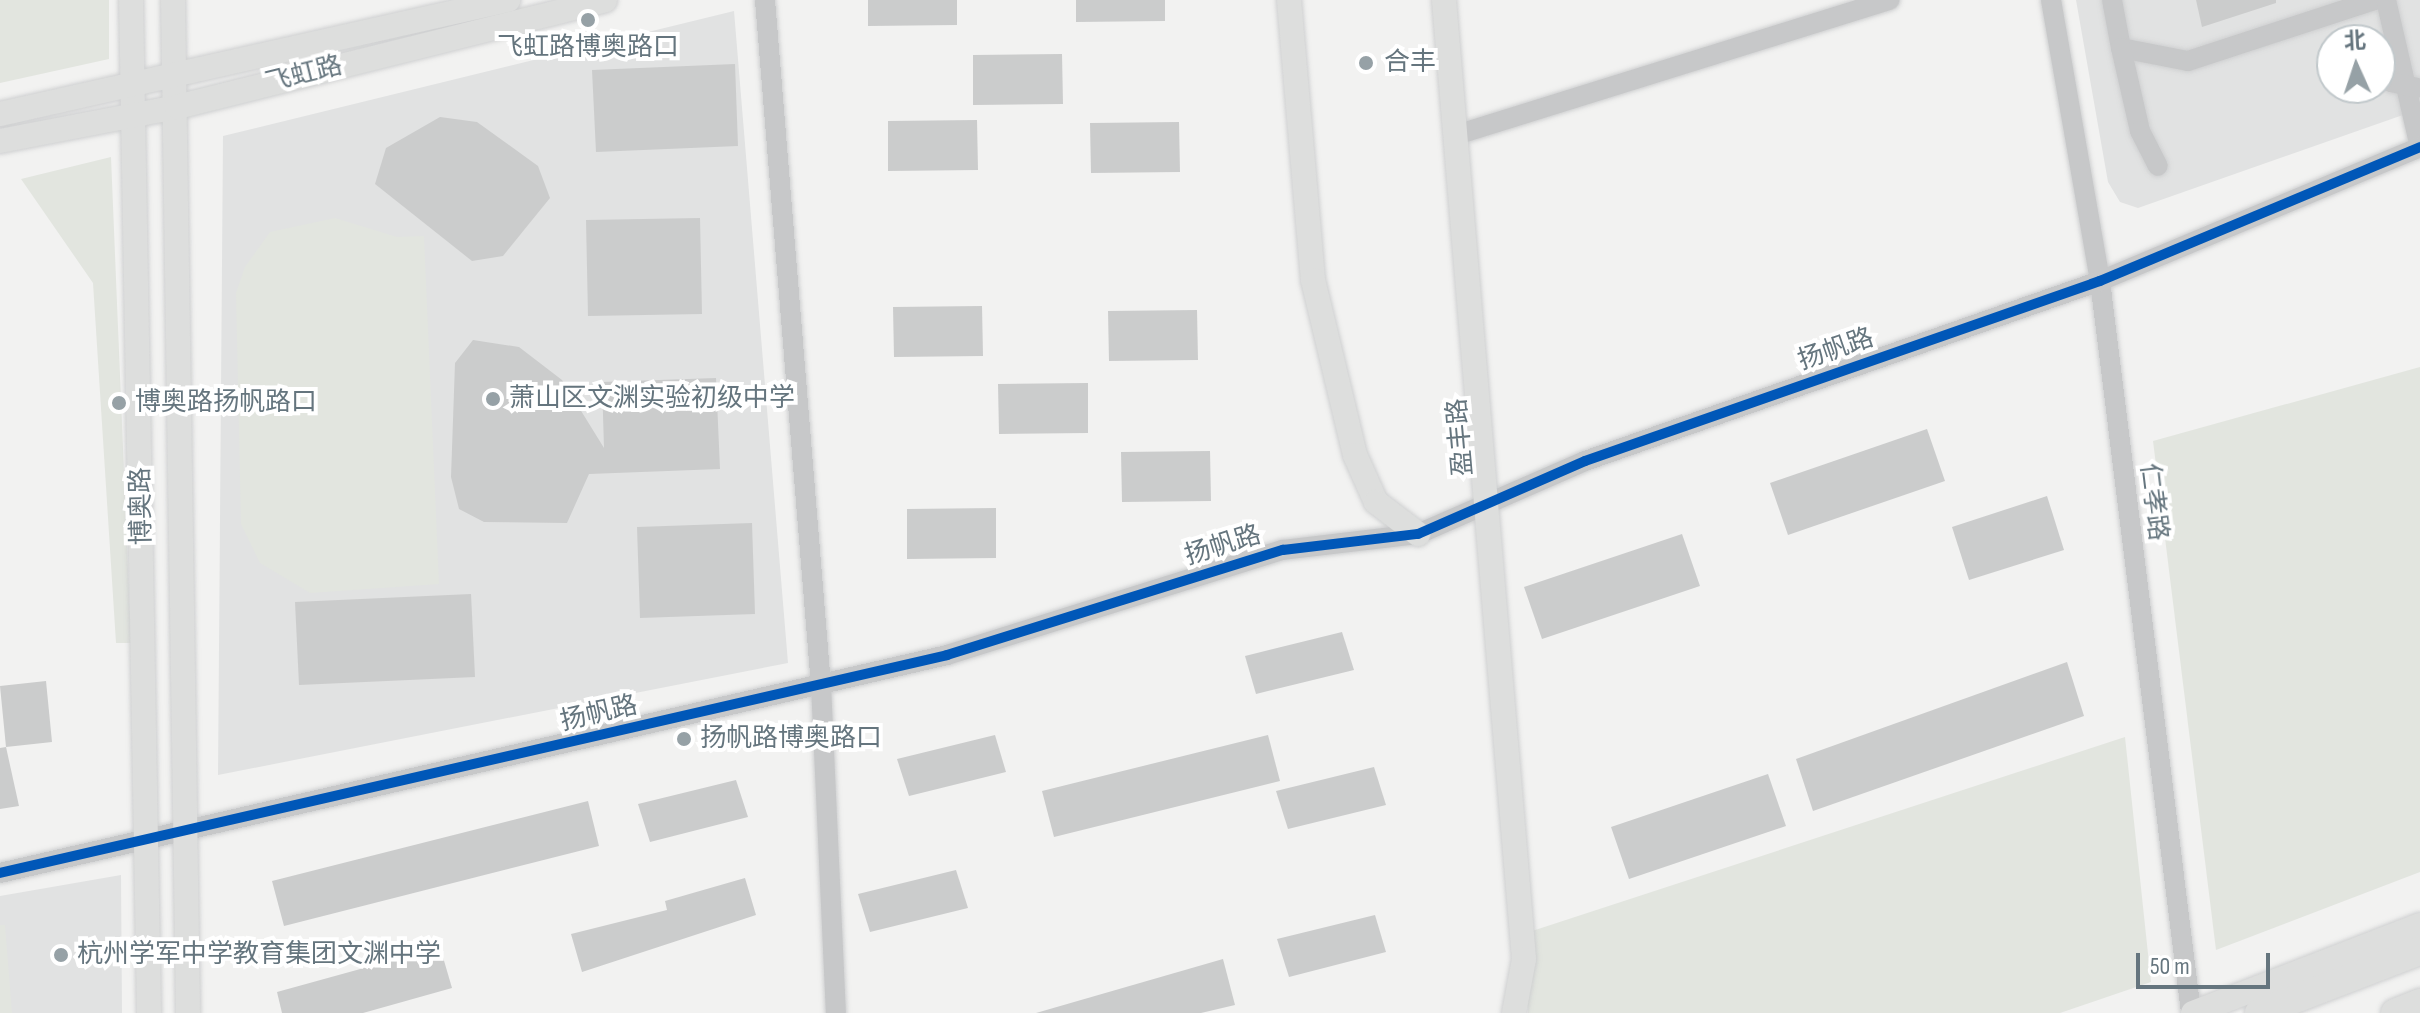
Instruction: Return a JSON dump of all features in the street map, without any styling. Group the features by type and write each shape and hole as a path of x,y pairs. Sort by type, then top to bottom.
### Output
{"highway":[{"path":"2259,1013 2420,951"},
{"path":"2395,1013 2420,1003"}],"main road":[{"name":"博奥路","path":"131,0 128,88 148,843 149,1013"},
{"name":"博奥路","path":"173,0 177,107 188,1013"},
{"name":"飞虹路","path":"0,114 128,88 508,0"},
{"name":"飞虹路","path":"0,141 177,107 605,0"},
{"path":"1289,0 1313,280 1355,455 1376,502 1418,534"},
{"name":"盈丰路","path":"1444,0 1489,508 1524,959 1514,1013"},
{"path":"2192,1013 2420,925"}],"street":[{"path":"765,0 821,685 836,1013"},
{"path":"1456,135 1889,0"},
{"name":"仁孝路","path":"2051,0 2100,281 2192,1013"},
{"path":"2112,0 2140,131 2158,166"},
{"path":"2121,48 2188,61 2375,0"},
{"path":"2386,0 2413,89 2420,147"},
{"path":"2396,76 2413,89"},
{"name":"扬帆路","path":"0,873 148,843 947,655 1283,550 1418,534 1489,508 1585,461 2100,281 2420,147"}],"shaded area":[{"path":"0,0 109,0 109,59 0,83"},
{"path":"2076,0 2420,0 2420,109 2138,208 2120,202 2108,182"},
{"name":"萧山区文渊实验初级中学","path":"734,11 788,663 218,775 223,136"},
{"path":"111,157 131,643 116,643 93,283 21,179"},
{"path":"335,218 397,237 424,236 439,584 310,593 260,563 241,524 236,293 245,267 270,232"},
{"path":"2420,367 2420,872 2216,950 2153,441"},
{"path":"2125,737 2151,982 2060,1013 1528,1013 1526,933"},
{"name":"杭州学军中学教育集团文渊中学","path":"121,875 122,1013 0,1013 0,896"},
{"path":"0,925 5,925 12,1013 0,1013"}],"building":[{"path":"868,0 957,0 957,25 868,26"},
{"path":"1076,0 1165,0 1165,21 1076,22"},
{"path":"2196,0 2276,0 2276,3 2202,27"},
{"path":"1062,54 1063,104 973,105 973,55"},
{"path":"735,64 738,146 596,152 592,70"},
{"path":"440,117 477,122 538,166 550,198 503,256 472,261 375,184 386,148"},
{"path":"977,120 978,170 888,171 888,121"},
{"path":"1179,122 1180,172 1091,173 1090,123"},
{"path":"700,218 702,314 588,316 586,220"},
{"path":"982,306 983,356 894,357 893,307"},
{"path":"1197,310 1198,360 1109,361 1108,311"},
{"path":"473,340 519,347 562,380 604,448 602,382 716,378 720,469 589,474 567,523 484,522 459,509 451,477 455,363"},
{"path":"1088,383 1088,433 999,434 998,384"},
{"path":"1927,429 1945,481 1788,535 1770,483"},
{"path":"1210,451 1211,501 1122,502 1121,452"},
{"path":"2047,496 2064,550 1969,580 1952,527"},
{"path":"996,508 996,558 907,559 907,509"},
{"path":"752,523 755,614 640,618 637,527"},
{"path":"1682,534 1700,586 1542,639 1524,587"},
{"path":"471,594 475,677 299,685 295,602"},
{"path":"1342,632 1354,670 1256,694 1245,656"},
{"path":"2067,662 2084,716 1813,811 1796,759"},
{"path":"46,681 52,742 6,747 0,686"},
{"path":"995,735 1006,772 909,796 897,759"},
{"path":"1268,735 1280,781 1054,837 1042,791"},
{"path":"6,747 19,806 0,809 0,748"},
{"path":"1374,767 1386,805 1288,829 1276,791"},
{"path":"1768,774 1786,826 1629,879 1611,827"},
{"path":"736,780 748,817 650,842 638,804"},
{"path":"588,801 599,846 284,926 272,881"},
{"path":"956,870 968,908 870,932 858,894"},
{"path":"745,878 756,915 582,972 571,934 667,910 665,901"},
{"path":"1375,915 1386,952 1289,977 1277,939"},
{"path":"440,947 452,988 363,1013 282,1013 277,992"},
{"path":"1223,959 1235,1005 1201,1013 1036,1013"}],"cycle path":[{"path":"0,873 947,655 1283,550 1418,534 1585,461 2100,281 2420,147"}],"place":[{"name":"飞虹路博奥路口","path":"588,20"},
{"name":"合丰","path":"1366,63"},
{"name":"萧山区文渊实验初级中学","path":"493,399"},
{"name":"博奥路扬帆路口","path":"119,403"},
{"name":"扬帆路博奥路口","path":"684,739"},
{"name":"杭州学军中学教育集团文渊中学","path":"61,955"}]}
